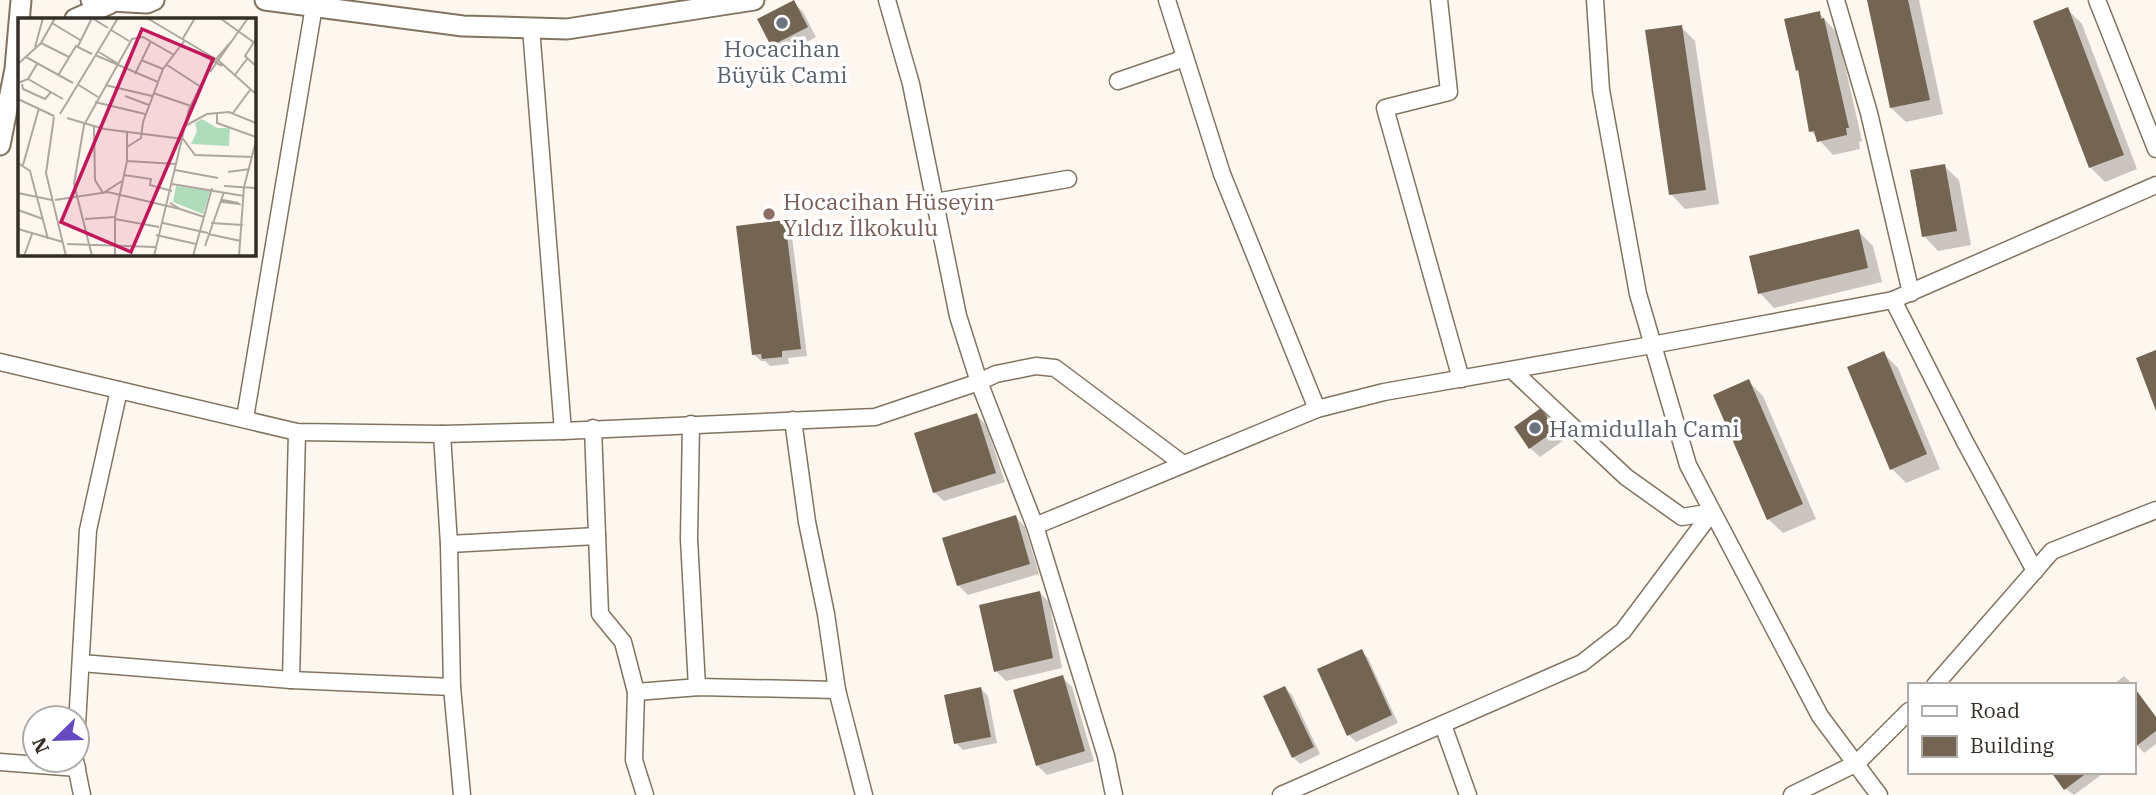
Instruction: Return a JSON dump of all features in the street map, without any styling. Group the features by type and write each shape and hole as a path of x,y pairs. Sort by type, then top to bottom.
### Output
{"street":[{"path":"20,18 21,0"},
{"path":"91,0 147,3 154,0"},
{"path":"265,0 463,26 567,29 752,0"},
{"path":"887,0 911,84 958,316 979,382 1035,526 1106,756 1114,795"},
{"path":"1167,0 1222,174 1317,409"},
{"path":"1439,0 1449,92 1385,108 1461,379"},
{"path":"1595,0 1601,90 1637,294 1688,465 1820,716 1857,762 1879,795"},
{"path":"1836,0 1870,113 1911,293"},
{"path":"2096,0 2156,149"},
{"path":"77,18 113,2"},
{"path":"245,418 314,6"},
{"path":"531,28 563,431"},
{"path":"0,145 15,87 18,44"},
{"path":"1118,81 1185,58"},
{"path":"935,202 1068,179"},
{"path":"1035,526 1317,409 1384,392 1893,300 2156,184"},
{"path":"1893,300 2035,571"},
{"path":"0,362 298,432 442,434 876,417 996,374 1036,366 1055,368 1184,464"},
{"path":"1512,370 1626,477 1682,517 1712,512"},
{"path":"78,704 88,530 118,390"},
{"path":"793,420 807,522 826,614 837,691 864,795"},
{"path":"691,424 690,539 697,687"},
{"path":"593,428 600,614 623,642 636,692 634,760 645,795"},
{"path":"291,680 298,432"},
{"path":"442,434 449,544 452,687 462,795"},
{"path":"1937,683 2052,551 2156,510"},
{"path":"1281,795 1582,663 1623,631 1712,512"},
{"path":"449,544 597,536"},
{"path":"81,663 291,680 452,687"},
{"path":"636,692 697,687 837,691"},
{"path":"1792,795 1857,762 1908,712"},
{"path":"1443,725 1468,795"},
{"path":"0,762 21,763"},
{"path":"78,774 82,795"}],"building":[{"name":"Hocacihan Büyük Cami","path":"794,0 808,27 771,46 757,19"},
{"path":"1867,0 1908,0 1930,100 1890,108"},
{"path":"2068,7 2124,155 2089,168 2033,21"},
{"path":"1820,11 1821,19 1824,18 1849,128 1846,128 1847,135 1817,142 1814,131 1809,132 1798,70 1796,71 1784,19"},
{"path":"1682,25 1706,190 1669,195 1645,30"},
{"path":"1945,164 1957,231 1922,237 1910,170"},
{"path":"785,220 801,349 782,351 782,357 762,359 761,354 752,355 736,226"},
{"path":"1859,229 1868,268 1758,294 1749,256"},
{"path":"2156,350 2156,411 2136,358"},
{"path":"1884,351 1927,454 1890,470 1847,367"},
{"path":"1749,379 1803,504 1767,520 1713,395"},
{"name":"Hamidullah Cami","path":"1541,408 1556,430 1529,449 1514,427"},
{"path":"977,413 996,473 933,493 914,433"},
{"path":"1016,515 1030,564 957,586 942,538"},
{"path":"1040,591 1053,658 994,672 979,605"},
{"path":"1362,649 1392,715 1347,736 1317,669"},
{"path":"1063,675 1085,751 1036,766 1013,690"},
{"path":"1285,686 1314,747 1292,758 1263,696"},
{"path":"981,687 991,737 954,744 944,695"},
{"path":"2135,689 2156,717 2156,731 2135,747"},
{"path":"2052,774 2085,774 2064,790"}],"place":[{"name":"Hocacihan Büyük Cami","path":"782,23"},
{"name":"Hocacihan Hüseyin Yıldız İlkokulu","path":"769,214"},
{"name":"Hamidullah Cami","path":"1535,428"}]}
